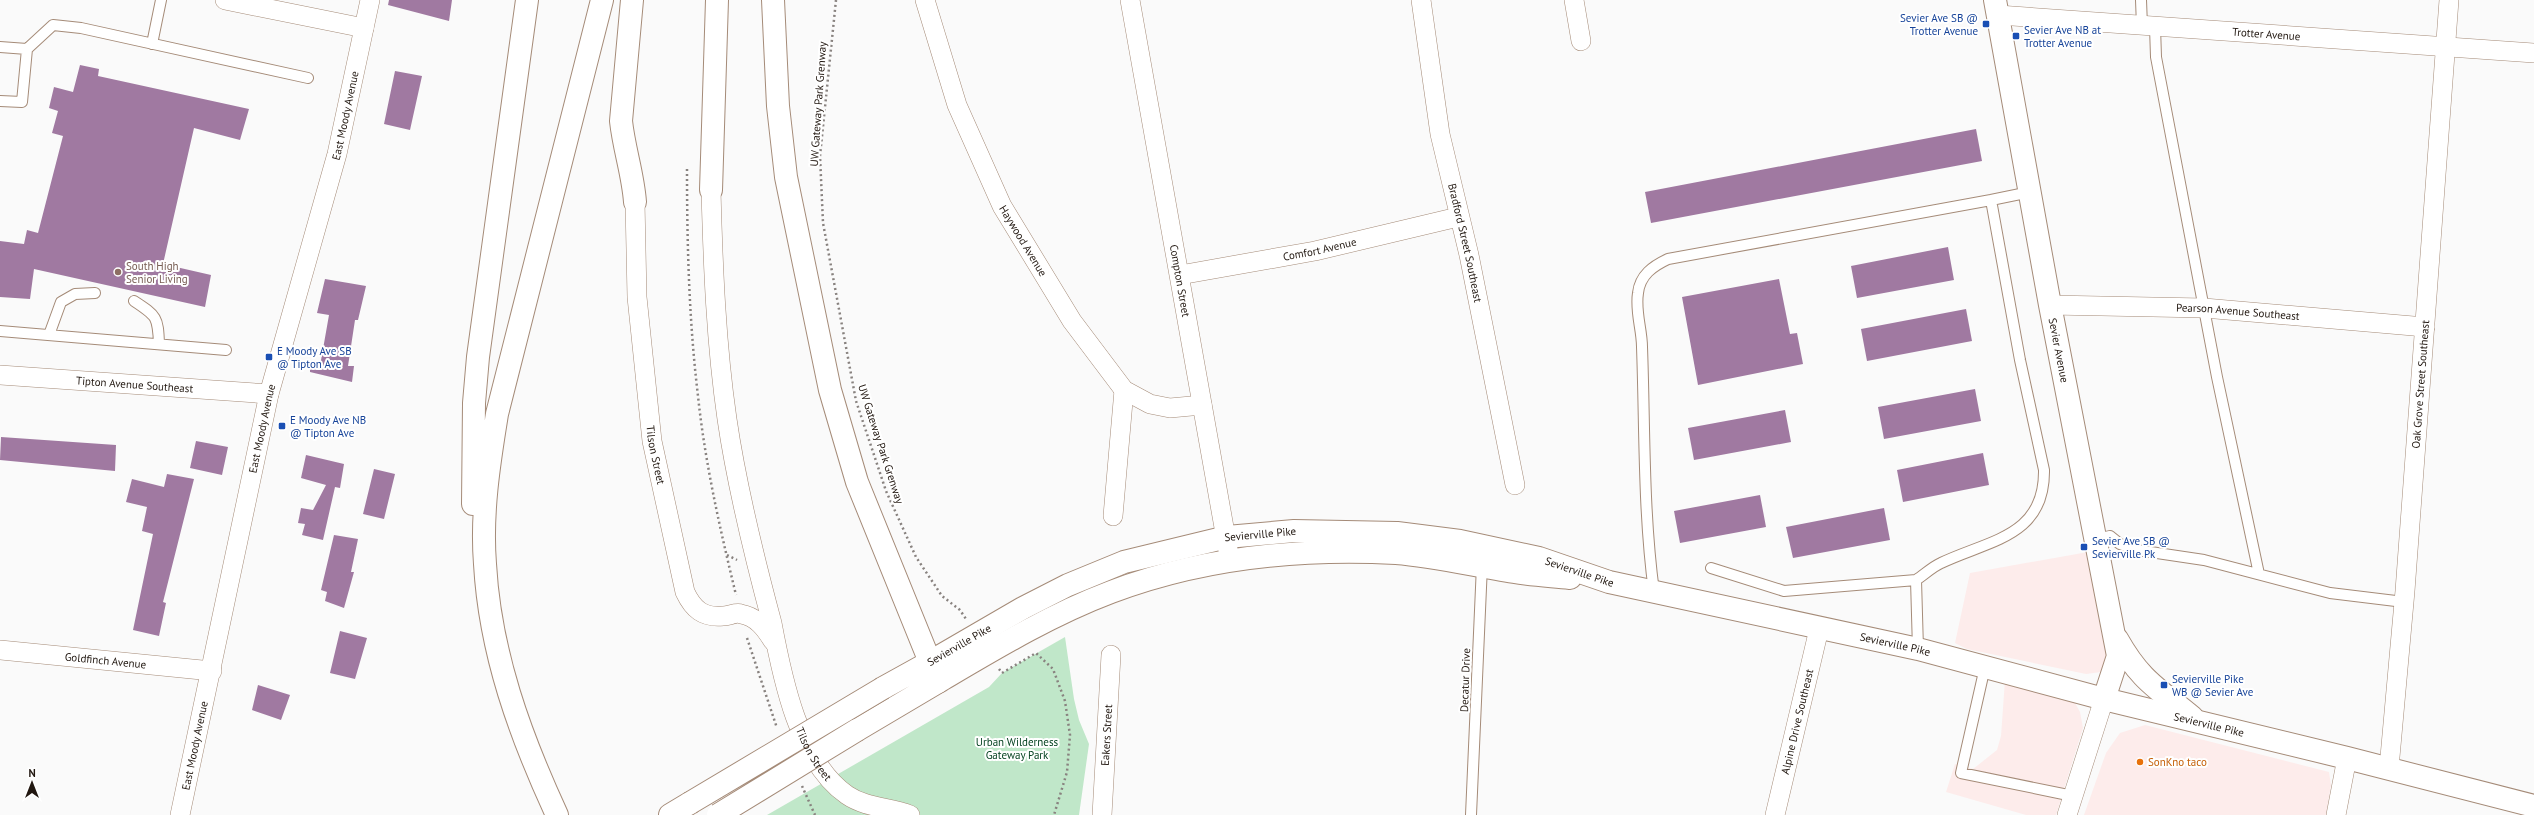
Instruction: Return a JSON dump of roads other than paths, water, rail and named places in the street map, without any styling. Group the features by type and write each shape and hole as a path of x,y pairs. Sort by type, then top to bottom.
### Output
{"main road":[{"path":"527,0 485,295 474,403 473,510 484,562 494,639 504,680 528,752 556,815"},
{"path":"484,562 487,472 497,414 602,0"},
{"path":"632,0 621,121 635,202"},
{"path":"711,190 717,0"},
{"path":"773,0 778,106 786,177 830,390 857,482 938,682"},
{"name":"Sevier Avenue","path":"1996,7 2050,305 2118,656 2104,699"},
{"name":"Sevierville Pike","path":"670,815 976,634 1068,585 1124,562 1227,537 1294,531 1350,530 1397,533 1482,556"},
{"name":"Sevierville Pike","path":"718,815 988,652 1056,616 1112,592 1181,571 1230,561 1298,553 1352,551 1398,554 1539,558 1609,582 1819,629 1918,649 2104,699 2389,768 2534,806"},
{"path":"2114,632 2132,663 2146,681 2198,721"},
{"path":"543,785 551,815"}],"street":[{"path":"225,0 364,28"},
{"name":"East Moody Avenue","path":"180,815 212,670 269,394 337,154 370,0"},
{"name":"Haywood Avenue","path":"925,0 957,105 1002,206 1072,321 1124,390 1150,404 1170,408 1202,405"},
{"name":"Compton Street","path":"1130,0 1196,360 1202,405 1227,537 1230,561"},
{"name":"Bradford Street Southeast","path":"1421,0 1440,134 1458,217 1469,255 1515,485"},
{"path":"1574,0 1581,41"},
{"name":"Oak Grove Street Southeast","path":"2389,768 2404,602 2448,0"},
{"name":"Trotter Avenue","path":"1996,7 2148,27 2534,53"},
{"name":"Tilson Street","path":"711,190 717,327 725,404 741,501 772,623 774,642 799,725 822,770 834,784 848,796 866,804 910,815"},
{"name":"Tilson Street","path":"635,202 637,297 651,434 685,592 693,607 704,614 722,616 740,613 759,622 774,642"},
{"name":"Comfort Avenue","path":"1180,275 1315,251 1458,217"},
{"name":"Pearson Avenue Southeast","path":"2050,305 2204,308 2425,327"},
{"name":"Tipton Avenue Southeast","path":"0,375 269,394"},
{"path":"1113,516 1124,390"},
{"path":"740,613 750,602 760,578"},
{"name":"Alpine Drive Southeast","path":"1775,815 1819,629"},
{"name":"Goldfinch Avenue","path":"0,650 212,670"},
{"name":"Eakers Street","path":"1102,815 1111,655"},
{"path":"2067,815 2104,699"},
{"path":"2336,815 2347,758"}],"lane":[{"path":"152,44 160,0"},
{"path":"2141,0 2156,58 2204,308 2259,574"},
{"path":"0,101 22,102 27,49 54,25 81,28 308,78"},
{"path":"0,47 27,49"},
{"path":"1654,592 1645,509 1642,346 1637,310 1638,292 1644,277 1652,266 1668,259 2030,192"},
{"path":"1711,568 1784,591 1916,580 1939,563 2008,536 2024,525 2034,513 2044,484 2044,470 2020,360 1991,200"},
{"path":"49,335 61,302 75,294 95,293"},
{"path":"134,301 148,310 158,322 158,344"},
{"path":"0,331 226,350"},
{"path":"2096,539 2110,536 2120,544 2137,550 2204,560 2330,593 2404,602"},
{"name":"Decatur Drive","path":"1471,815 1482,556"},
{"path":"1916,580 1918,649"},
{"path":"1985,667 1961,772 2073,796"}],"place":[{"name":"Sevier Ave SB @ Trotter Avenue","path":"1986,24"},
{"name":"Sevier Ave NB at Trotter Avenue","path":"2016,36"},
{"name":"South High Senior Living","path":"118,272"},
{"name":"E Moody Ave SB @ Tipton Ave","path":"269,357"},
{"name":"E Moody Ave NB @ Tipton Ave","path":"282,426"},
{"name":"Sevier Ave SB @ Sevierville Pk","path":"2084,547"},
{"name":"Sevierville Pike WB @ Sevier Ave","path":"2164,685"},
{"name":"SonKno taco","path":"2140,762"}],"park label":[{"name":"Urban Wilderness Gateway Park","path":"1017,748"}]}
